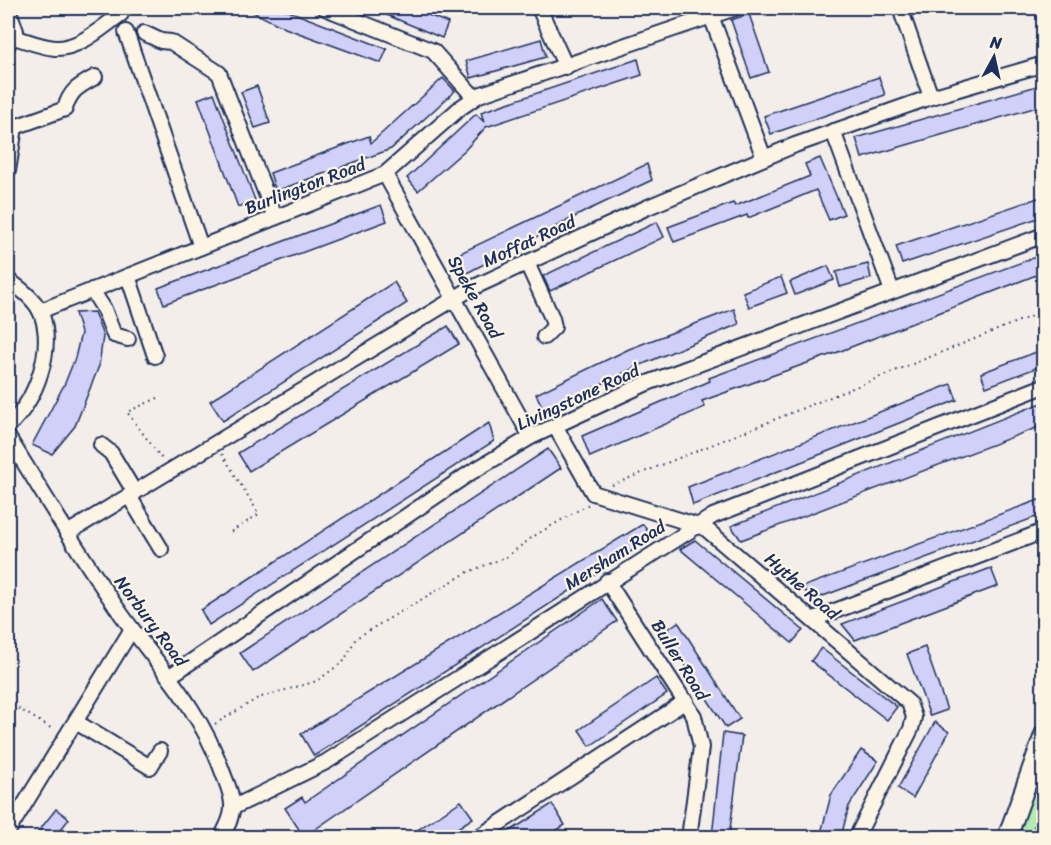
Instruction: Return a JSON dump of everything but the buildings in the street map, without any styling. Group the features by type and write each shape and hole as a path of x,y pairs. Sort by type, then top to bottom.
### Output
{"main road":[{"path":"1007,837 1044,735"}],"street":[{"path":"8,8 15,25 11,41 52,48 65,48 77,44 121,14"},
{"path":"325,8 433,51 474,97"},
{"path":"358,21 364,8"},
{"path":"539,8 566,66"},
{"name":"Burlington Road","path":"40,311 385,174 474,97 566,66 709,12 735,8"},
{"path":"900,8 931,97"},
{"path":"709,12 764,158"},
{"path":"126,32 201,247"},
{"path":"144,33 161,41 171,42 219,73 275,217"},
{"name":"Moffat Road","path":"69,532 455,298 527,263 658,202 833,131 931,97 1044,64"},
{"path":"8,171 15,128 65,109 68,95 96,77"},
{"path":"833,131 892,291"},
{"name":"Speke Road","path":"385,174 531,437"},
{"name":"Livingstone Road","path":"170,676 470,473 531,437 645,384 1044,235"},
{"path":"527,263 552,318 554,327 544,337"},
{"path":"128,276 155,356"},
{"path":"8,280 30,297 40,311 46,339 41,370 26,401 8,426"},
{"path":"92,290 104,309 111,331 114,335 128,339"},
{"name":"Mersham Road","path":"232,808 318,767 698,524 724,511 1044,386"},
{"path":"555,426 588,488 597,495"},
{"name":"Norbury Road","path":"8,437 132,630 170,676 205,729 225,778 232,808"},
{"path":"101,445 111,453 161,549"},
{"name":"Hythe Road","path":"597,495 698,524 718,538 814,619 909,703 914,717 911,729 856,837"},
{"path":"814,619 1044,531"},
{"name":"Buller Road","path":"608,580 694,716 701,747 689,837"},
{"path":"9,825 132,630"},
{"path":"477,837 686,701"},
{"path":"75,722 150,767 160,751"},
{"path":"221,837 232,808"}],"path":[{"path":"205,729 258,698 317,681 344,661 356,638 468,572 506,557 534,536 587,507 597,495 628,477 1044,311"},
{"path":"158,398 127,412 170,472"},
{"path":"216,444 259,514 230,533"},
{"path":"8,702 66,737"},
{"path":"1029,837 1044,804"}],"green space":[{"path":"1043,749 1043,837 1015,837"}]}
